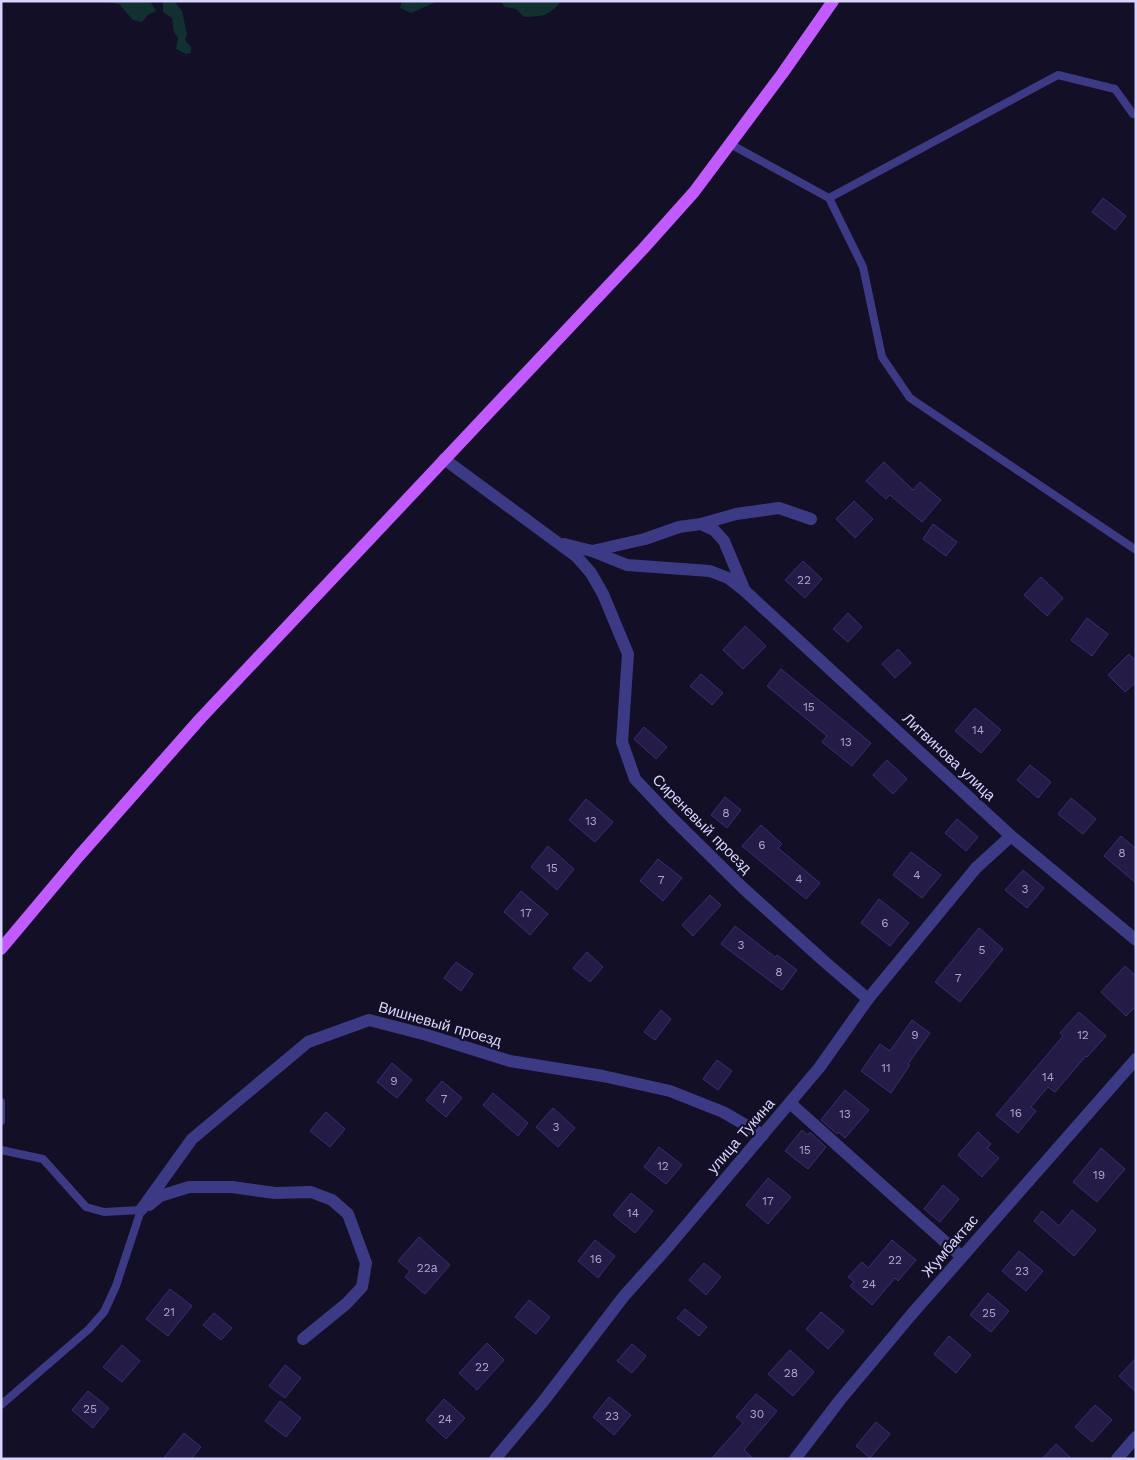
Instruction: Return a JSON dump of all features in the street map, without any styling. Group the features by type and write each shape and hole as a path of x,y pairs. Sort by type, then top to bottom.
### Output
{"main road":[{"path":"1,949 79,856 200,719 643,249 694,192 782,74 833,1"}],"street":[{"name":"Сиреневый проезд","path":"444,459 577,557 603,594 628,654 622,742 635,780 743,888 868,999"},
{"path":"592,551 645,539 679,527 701,524 736,514 778,508 811,519"},
{"path":"701,524 714,530 724,541 745,591"},
{"name":"Литвинова улица","path":"556,542 592,551 627,565 710,571 728,578 745,591 1011,836 1136,940"},
{"name":"улица Тукина","path":"495,1459 542,1404 624,1296 819,1068 868,999 976,868 1011,836"},
{"name":"Вишневый проезд","path":"141,1210 192,1139 308,1042 369,1020 427,1035 510,1061 602,1076 670,1091 723,1112 763,1135"},
{"name":"Жумбактас","path":"795,1459 840,1400 911,1315 1136,1059"},
{"path":"790,1103 962,1257"},
{"path":"141,1210 160,1196 189,1187 232,1187 275,1193 310,1192 332,1200 348,1214 366,1263 362,1287 346,1304 303,1339"},
{"path":"1117,1459 1136,1437"}],"lane":[{"path":"829,198 1058,75 1115,90 1133,114"},
{"path":"730,144 829,198 863,267 882,358 910,398 1136,550"},
{"path":"1,1102 1,1121"},
{"path":"1,1150 43,1160 86,1207 104,1212 141,1210 116,1286 104,1312 89,1329 1,1405"}],"green space":[{"path":"102,1 150,1 156,11 148,15 142,22 133,20 119,4"},
{"path":"161,1 174,1 182,11 187,34 185,40 191,47 191,53 186,54 176,49 178,38 174,32 172,18 163,12 163,3"},
{"path":"402,1 438,1 411,13 400,8"},
{"path":"500,1 561,1 553,10 545,15 524,17 516,9 505,7"}],"building":[{"path":"1103,198 1126,216 1115,230 1092,212"},
{"path":"884,462 913,490 920,482 941,500 922,522 890,495 886,499 866,481"},
{"path":"854,501 873,519 855,538 836,519"},
{"path":"933,524 957,542 946,556 923,539"},
{"path":"803,561 822,579 805,598 785,580"},
{"path":"1041,577 1063,598 1047,616 1024,595"},
{"path":"848,613 862,627 848,642 833,629"},
{"path":"1087,618 1108,634 1092,656 1071,640"},
{"path":"745,626 766,646 743,669 723,650"},
{"path":"898,649 911,663 895,678 882,664"},
{"path":"1129,654 1136,661 1136,682 1125,692 1108,675"},
{"path":"781,669 871,743 852,766 822,742 827,736 767,686"},
{"path":"701,674 723,693 712,705 690,686"},
{"path":"975,708 1001,730 981,753 955,731"},
{"path":"644,727 667,747 656,759 634,739"},
{"path":"887,760 907,779 893,794 873,775"},
{"path":"1030,765 1051,782 1038,798 1017,780"},
{"path":"725,797 741,810 727,828 711,815"},
{"path":"1071,798 1096,819 1083,834 1058,814"},
{"path":"586,799 613,822 595,842 569,820"},
{"path":"957,819 978,837 966,851 945,833"},
{"path":"761,825 782,844 778,848 820,883 806,899 742,846"},
{"path":"1121,836 1136,849 1136,883 1104,856"},
{"path":"548,846 574,869 557,890 531,867"},
{"path":"911,852 941,875 922,898 893,875"},
{"path":"658,859 682,878 663,901 640,881"},
{"path":"1023,870 1044,888 1027,908 1005,890"},
{"path":"521,891 548,914 530,935 504,912"},
{"path":"710,895 721,905 693,936 682,925"},
{"path":"879,899 909,923 890,946 861,923"},
{"path":"735,926 775,957 777,955 797,970 782,990 721,944"},
{"path":"979,928 1003,949 960,1002 935,982"},
{"path":"587,952 603,967 590,982 573,968"},
{"path":"456,962 473,974 461,991 444,978"},
{"path":"1125,966 1136,976 1136,1006 1126,1016 1101,992"},
{"path":"661,1010 671,1019 655,1040 644,1032"},
{"path":"1079,1012 1106,1036 1055,1092 1048,1087 1031,1107 1036,1111 1018,1133 996,1115 1063,1036 1060,1033"},
{"path":"912,1020 930,1033 908,1064 910,1065 891,1093 861,1071 880,1044 890,1051"},
{"path":"717,1060 732,1071 718,1090 703,1079"},
{"path":"392,1063 412,1080 397,1098 377,1082"},
{"path":"442,1081 462,1098 446,1117 426,1100"},
{"path":"845,1090 869,1110 845,1138 838,1132 837,1134 821,1120"},
{"path":"493,1093 528,1123 518,1136 483,1105"},
{"path":"553,1108 575,1128 558,1147 536,1127"},
{"path":"326,1112 345,1129 330,1147 310,1131"},
{"path":"802,1130 808,1135 810,1132 826,1147 808,1169 785,1151"},
{"path":"978,1132 991,1144 987,1148 999,1158 982,1177 958,1155"},
{"path":"659,1147 682,1165 666,1184 644,1167"},
{"path":"1101,1148 1125,1169 1097,1202 1073,1182"},
{"path":"768,1178 791,1197 768,1224 746,1205"},
{"path":"943,1185 959,1199 940,1222 924,1209"},
{"path":"631,1193 653,1211 635,1233 613,1215"},
{"path":"1072,1210 1096,1230 1074,1256 1034,1221 1042,1211 1059,1226"},
{"path":"419,1237 450,1265 425,1294 405,1277 410,1271 398,1261"},
{"path":"595,1240 615,1256 598,1278 578,1261"},
{"path":"892,1240 916,1260 898,1281 895,1278 872,1305 850,1286 854,1282 848,1277 862,1262 868,1268"},
{"path":"1019,1251 1043,1271 1026,1291 1002,1271"},
{"path":"704,1263 721,1277 706,1295 689,1280"},
{"path":"170,1289 192,1306 168,1336 146,1319"},
{"path":"988,1293 1009,1311 991,1332 970,1315"},
{"path":"529,1300 550,1317 536,1334 515,1317"},
{"path":"685,1309 707,1327 699,1336 677,1318"},
{"path":"821,1312 844,1331 828,1349 806,1329"},
{"path":"214,1313 232,1328 221,1340 203,1325"},
{"path":"949,1336 971,1355 956,1373 934,1354"},
{"path":"487,1343 504,1360 477,1390 459,1373"},
{"path":"632,1344 646,1356 632,1373 617,1361"},
{"path":"122,1345 140,1361 122,1382 103,1367"},
{"path":"790,1350 814,1372 793,1396 768,1374"},
{"path":"1136,1358 1136,1392 1119,1376"},
{"path":"285,1365 301,1378 285,1398 269,1386"},
{"path":"88,1391 109,1408 93,1428 72,1410"},
{"path":"756,1394 777,1411 744,1450 754,1459 711,1459 743,1423 736,1417"},
{"path":"609,1397 631,1415 614,1435 593,1417"},
{"path":"444,1399 465,1418 446,1439 426,1420"},
{"path":"280,1401 301,1418 286,1437 265,1421"},
{"path":"1095,1405 1112,1420 1092,1442 1075,1427"},
{"path":"876,1422 890,1434 870,1458 856,1446"},
{"path":"184,1433 201,1447 191,1459 163,1459"},
{"path":"1056,1444 1072,1459 1042,1459"}]}
